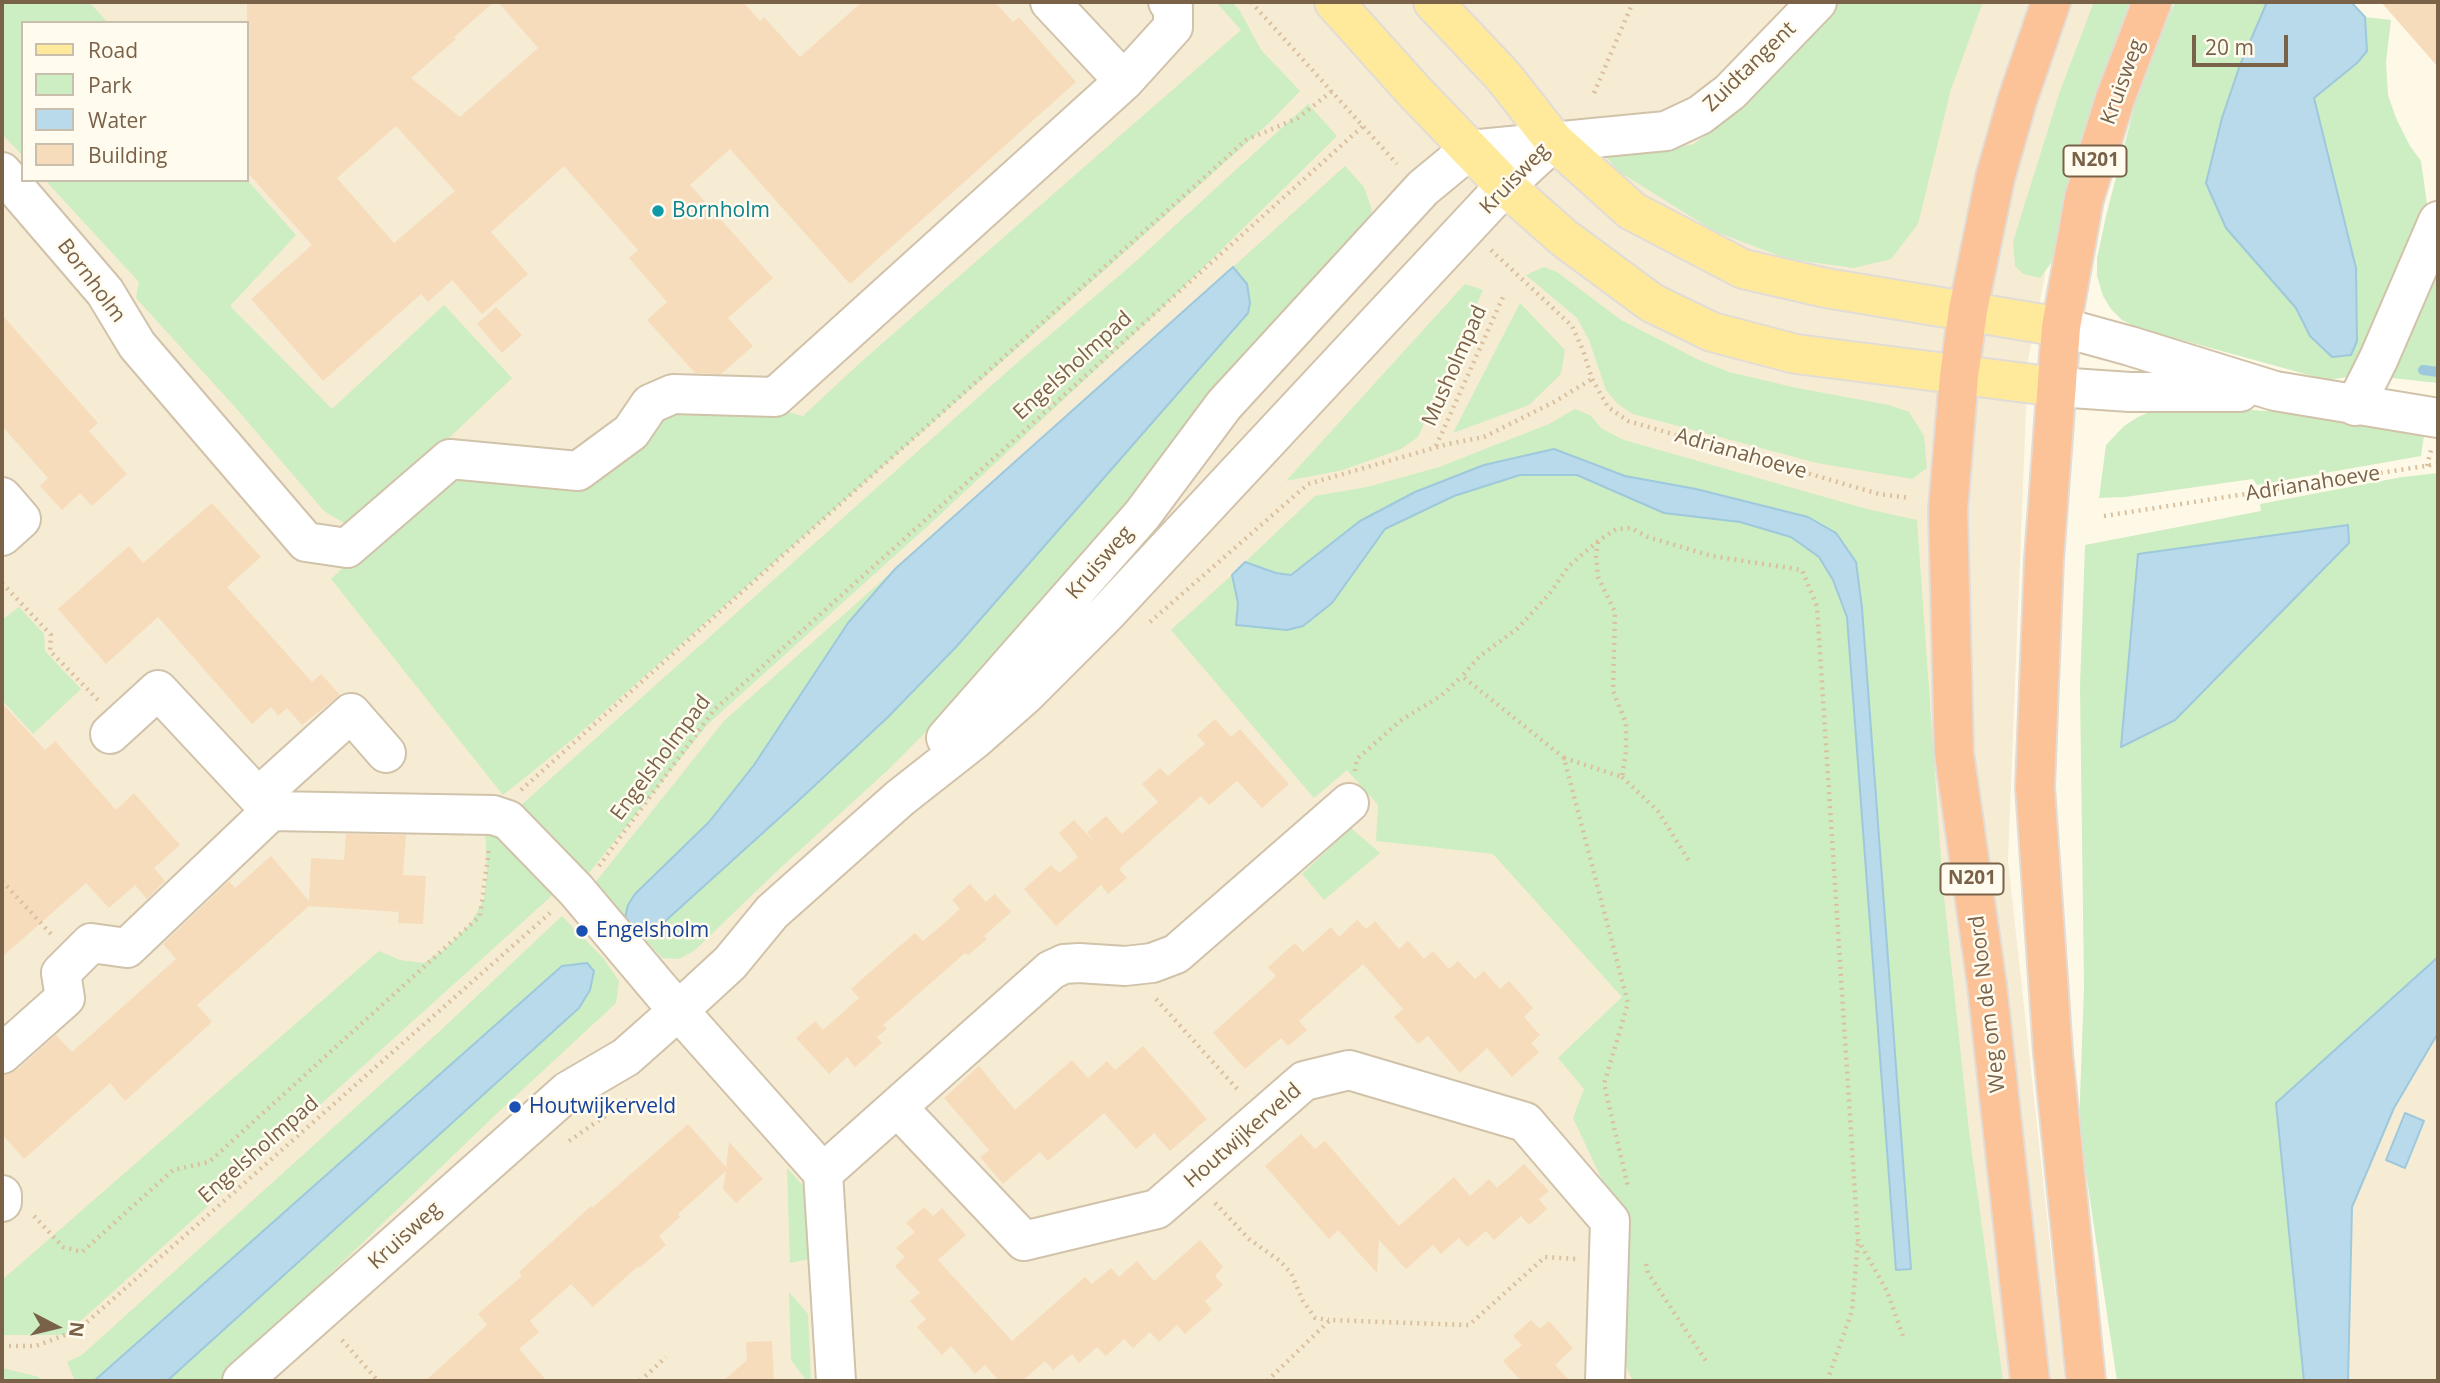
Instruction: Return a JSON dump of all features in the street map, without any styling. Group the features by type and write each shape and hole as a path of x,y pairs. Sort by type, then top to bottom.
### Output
{"highway":[{"name":"N201","path":"1959,376 1968,310 1995,178 2017,101 2051,2"},
{"name":"Kruisweg","path":"2062,327 2084,199 2115,99 2152,2"},
{"name":"N201","path":"2062,327 2044,559 2035,787 2053,1053 2087,1381"},
{"name":"Weg om de Noord","path":"1959,376 1948,510 1954,753 1987,985 2030,1381"}],"main road":[{"path":"1334,2 1505,186 1564,237 1652,303 1712,332 1796,354 2057,387"},
{"path":"1433,2 1503,76 1554,141 1632,211 1743,269 1826,288 2062,327"}],"street":[{"path":"1049,2 1124,81"},
{"name":"Bornholm","path":"2,172 105,292 137,345 306,542 348,548 450,459 578,471 631,432 650,404 673,394 775,397 1124,81 1173,27 1173,8 1168,2"},
{"name":"Zuidtangent","path":"1554,141 1666,131 1700,115 1730,92 1817,2"},
{"name":"Kruisweg","path":"900,798 958,722 1004,674 1142,515 1224,405 1423,188 1469,150 1554,141"},
{"name":"Kruisweg","path":"242,1381 568,1091 626,1056 671,1001 730,963 772,912 900,798 1000,717 1106,614 1505,186 1554,141"},
{"path":"2355,406 2379,358 2438,221"},
{"path":"2062,327 2275,391 2438,418"},
{"path":"2057,387 2130,392 2275,391"},
{"path":"2,497 21,519 2,536"},
{"path":"115,728 158,690 264,804 493,815 508,820 576,890 823,1173 836,1381"},
{"path":"2,1054 65,998 61,973 91,943 127,948 351,713 386,753"},
{"path":"823,1173 1051,970 1064,964 1079,963 1152,964 1176,954 1349,803"},
{"name":"Houtwijkerveld","path":"897,1107 1024,1241 1157,1209 1304,1082 1349,1070 1525,1122 1610,1221 1626,1260 1605,1381"},
{"path":"2,1195 2,1202"}],"path":[{"path":"1594,93 1633,2"},
{"path":"2,1202 22,1204 63,1247 82,1252 173,1170 209,1162 480,916 493,815 1246,140 1298,118 1332,91"},
{"name":"Engelsholmpad","path":"2,1346 36,1346 78,1330 591,877 714,710 1363,126"},
{"name":"Musholmpad","path":"1436,447 1503,297"},
{"name":"Adrianahoeve","path":"1436,447 1484,437 1592,379 1608,407 1628,421 1879,494 1910,498"},
{"path":"1140,631 1308,484 1436,447"},
{"name":"Adrianahoeve","path":"2104,516 2438,464"},
{"path":"1349,803 1357,759 1400,721 1442,695 1480,656 1518,628 1550,593 1569,566 1616,529 1631,528 1648,537 1712,556 1802,570 1817,606 1858,1240 1852,1311 1827,1381"},
{"path":"1598,541 1598,577 1615,612 1613,691 1626,723 1626,752 1622,777"},
{"path":"2,583 51,635 50,651 115,728"},
{"path":"1462,677 1564,758 1622,777 1658,811 1689,861"},
{"path":"1564,758 1628,1003 1604,1084 1629,1192"},
{"path":"2,881 75,960"},
{"path":"1125,965 1263,1117"},
{"path":"1195,1176 1224,1215 1291,1273 1303,1301 1315,1318 1469,1325 1545,1258 1626,1260 1648,1273 1706,1361"},
{"path":"1858,1240 1887,1291 1904,1339"},
{"path":"1267,1381 1330,1320"},
{"path":"342,1340 378,1381"},
{"path":"639,1381 666,1357"}],"shaded area":[{"path":"2,2 2123,2 2076,118 2028,361 2008,860 2065,1381 2,1381"},
{"path":"2438,989 2438,1381 2341,1381 2337,1173"}],"green space":[{"path":"2,2 89,2 106,21 21,21 21,154 2,134"},
{"path":"1216,2 1232,2 1240,11 1261,50 1300,91 1270,122 1038,330 573,739 503,795 331,579 456,464 590,476 658,415 758,404 803,416 861,362 1241,30"},
{"path":"1840,2 1983,2 1951,89 1918,224 1891,259 1854,268 1788,259 1714,231 1618,171 1602,152 1692,145 1730,118"},
{"path":"2094,2 2138,2 2065,211 2051,263 2040,278 2023,274 2015,266 2013,242 2060,91"},
{"path":"2175,2 2267,2 2240,65 2222,119 2226,228 2296,308 2310,336 2332,356 2356,268 2314,98 2357,63 2367,51 2365,17 2391,20 2386,62 2388,95 2410,146 2421,161 2427,204 2361,370 2348,377 2327,380 2138,328 2122,320 2103,296 2097,276 2097,258 2106,216 2140,85"},
{"path":"1308,104 1337,136 1160,310 931,523 708,724 585,878 520,806 1010,369 1134,263"},
{"path":"1345,166 1364,187 1372,210 1369,219 987,670 889,769 694,951 679,959 662,958 642,936 651,934 797,802 888,717 957,646 1248,313 1247,284 1233,267"},
{"path":"248,181 296,235 230,306 332,409 444,305 512,378 389,495 344,523 324,511 136,298 139,282 47,182"},
{"path":"2438,240 2438,383 2383,377"},
{"path":"1544,267 1557,272 1621,320 1699,360 1729,372 1889,405 1909,412 1924,436 1927,468 1912,479 1817,463 1633,414 1618,404 1606,390 1589,340 1577,318 1526,275"},
{"path":"1465,284 1483,290 1418,437 1401,449 1343,470 1286,481"},
{"path":"1520,303 1565,350 1561,374 1529,405 1453,433"},
{"path":"2215,407 2303,414 2424,435 2421,456 2257,485 2253,479 2125,497 2099,498 2106,445 2124,426 2159,408"},
{"path":"1575,409 1590,415 1602,429 1624,440 1867,509 1917,520 1943,887 1969,1131 2003,1381 1633,1381 1607,1327 1621,1220 1573,1118 1584,1089 1558,1058 1622,997 1493,854 1376,841 1378,805 1347,770 1314,798 1171,630 1232,575 1238,603 1332,603 1385,529 1454,496 1520,475 1577,475 1664,513 1740,522 1791,537 1819,557 1833,580 1847,617 1896,1270 1862,608 1808,517 1696,489 1625,476 1554,449 1484,465 1415,492 1360,521 1291,575 1276,573 1245,562 1315,496 1367,487 1439,467 1549,424"},
{"path":"2438,473 2438,957 2276,1103 2304,1381 2117,1381 2079,1126 2084,987 2080,687 2085,545 2261,511 2260,504 2402,477","holes":["2348,525 2236,656 2175,720"]},
{"path":"895,569 848,623 754,765 709,822 635,894 628,905 625,918 594,884 724,721"},
{"path":"19,607 44,634 45,651 81,689 33,734 2,700 2,620"},
{"path":"485,821 557,891 65,1335 2,1335 2,1280 379,951 400,960 424,963 445,949 471,923 484,899 487,874"},
{"path":"1351,828 1380,853 1324,900 1302,874"},
{"path":"562,916 603,958 619,981 616,1003 492,1118 219,1381 167,1381 476,1102 590,990 594,971 587,963 562,966 94,1381 75,1381 67,1362 82,1355 441,1030"},
{"path":"787,1168 807,1190 810,1259 790,1263"},
{"path":"789,1292 808,1314 811,1381 807,1381 791,1360"},
{"path":"2,1368 39,1377 41,1381 2,1381"}],"water":[{"path":"2267,2 2351,2 2365,17 2367,51 2357,63 2314,98 2356,268 2357,341 2351,355 2332,357 2310,336 2296,308 2226,228 2206,183 2222,118 2240,65"},
{"path":"1233,267 1247,284 1250,303 1248,313 957,646 888,717 797,802 651,934 642,936 625,918 628,905 635,894 709,822 754,765 848,623 895,569"},
{"path":"1554,449 1625,476 1696,489 1808,517 1836,533 1856,562 1862,608 1911,1269 1896,1270 1847,617 1833,580 1819,557 1791,537 1740,522 1664,513 1577,475 1520,475 1454,496 1385,529 1332,603 1303,626 1287,630 1236,625 1238,603 1232,575 1245,562 1276,573 1291,575 1360,521 1415,492 1484,465"},
{"path":"2348,525 2349,543 2175,720 2121,747 2138,554"},
{"path":"2438,957 2438,1033 2394,1108 2352,1207 2348,1381 2304,1381 2276,1103"},
{"path":"587,963 594,971 590,990 579,1008 167,1381 94,1381 562,966"},
{"path":"2405,1113 2424,1121 2405,1168 2386,1160"}],"building":[{"path":"247,2 494,2 411,78 460,117 538,48 498,2 743,2 760,21 764,17 800,57 862,2 995,2 1013,22 1019,17 1076,82 850,284 730,149 690,185 773,278 728,318 753,346 721,374 695,373 647,320 667,302 629,258 638,250 564,166 491,232 528,274 482,314 452,280 428,302 421,294 323,381 251,299 312,245 248,173","holes":["396,126 455,191 394,243 337,178"]},
{"path":"2381,2 2438,2 2438,67"},
{"path":"496,307 522,335 502,353 477,324"},
{"path":"2,315 98,423 89,431 127,474 92,506 80,493 62,510 40,486 48,478 2,426"},
{"path":"212,503 261,557 227,587 312,682 321,674 340,695 302,725 287,708 278,716 271,707 252,724 158,617 106,664 58,609 129,546 143,563"},
{"path":"2,703 45,750 55,741 116,810 134,793 180,845 154,868 165,881 147,899 135,885 109,908 86,883 2,957"},
{"path":"1215,719 1231,737 1240,729 1289,784 1262,808 1237,781 1209,805 1201,796 1119,869 1127,878 1108,894 1101,885 1056,926 1024,889 1051,865 1059,873 1078,857 1059,833 1074,820 1094,842 1087,832 1106,816 1122,834 1158,802 1142,784 1160,768 1168,776 1205,744 1197,735"},
{"path":"346,834 406,835 403,875 426,876 423,924 398,923 399,912 309,906 197,1005 212,1022 125,1101 110,1083 24,1159 2,1134 2,1075 17,1070 56,1035 72,1052 176,959 163,944 229,881 235,888 271,856 309,901 311,858 344,860"},
{"path":"970,884 986,902 995,894 1011,912 984,936 987,939 968,955 965,953 883,1025 887,1029 877,1037 882,1043 855,1067 847,1057 829,1074 796,1038 815,1021 823,1030 859,998 851,989 915,933 923,941 942,925 960,909 952,900"},
{"path":"1357,920 1366,929 1375,921 1399,949 1408,941 1424,959 1433,951 1449,969 1458,961 1475,979 1484,971 1500,989 1509,981 1533,1008 1524,1017 1540,1035 1531,1043 1539,1052 1512,1077 1487,1048 1460,1073 1428,1036 1418,1044 1394,1017 1403,1009 1363,964 1299,1021 1307,1030 1288,1046 1281,1038 1245,1069 1213,1033 1276,976 1268,967 1295,943 1303,952 1331,927 1339,937"},
{"path":"1143,1046 1207,1119 1170,1151 1154,1133 1136,1149 1104,1113 1048,1161 1040,1152 1003,1184 980,1157 989,1150 944,1098 979,1066 1015,1110 1072,1060 1088,1078 1107,1061 1115,1070"},
{"path":"688,1124 726,1167 729,1142 763,1179 736,1203 723,1189 726,1171 678,1214 680,1217 659,1236 666,1245 639,1268 638,1266 593,1307 571,1284 530,1321 539,1332 519,1349 547,1381 425,1381 487,1325 478,1314 522,1276 519,1272 591,1206 592,1208"},
{"path":"1301,1134 1315,1149 1325,1141 1399,1226 1454,1177 1470,1196 1489,1179 1497,1188 1524,1164 1549,1191 1539,1199 1547,1209 1529,1225 1521,1216 1494,1240 1486,1231 1467,1247 1459,1238 1441,1254 1433,1245 1406,1269 1379,1240 1377,1273 1338,1230 1329,1239 1265,1166"},
{"path":"924,1207 933,1216 942,1208 966,1235 938,1260 1012,1341 1085,1277 1092,1284 1111,1268 1119,1277 1137,1261 1154,1281 1200,1240 1223,1267 1215,1276 1223,1285 1205,1301 1212,1310 1185,1334 1177,1325 1159,1342 1150,1332 1133,1348 1124,1339 1106,1356 1097,1347 1079,1363 1072,1354 1053,1370 1045,1361 1022,1381 999,1381 985,1365 975,1374 951,1346 942,1355 917,1327 926,1319 910,1301 920,1293 895,1266 905,1257 896,1248 915,1232 906,1223"},
{"path":"1531,1320 1540,1329 1549,1321 1573,1348 1555,1365 1570,1381 1521,1381 1503,1361 1522,1345 1513,1336"},
{"path":"772,1341 774,1381 723,1381 747,1360 746,1342"}],"waterway":[{"path":"2423,370 2438,372"}],"place":[{"name":"Bornholm","path":"658,211"},
{"name":"Engelsholm","path":"582,931"},
{"name":"Houtwijkerveld","path":"515,1107"}]}
